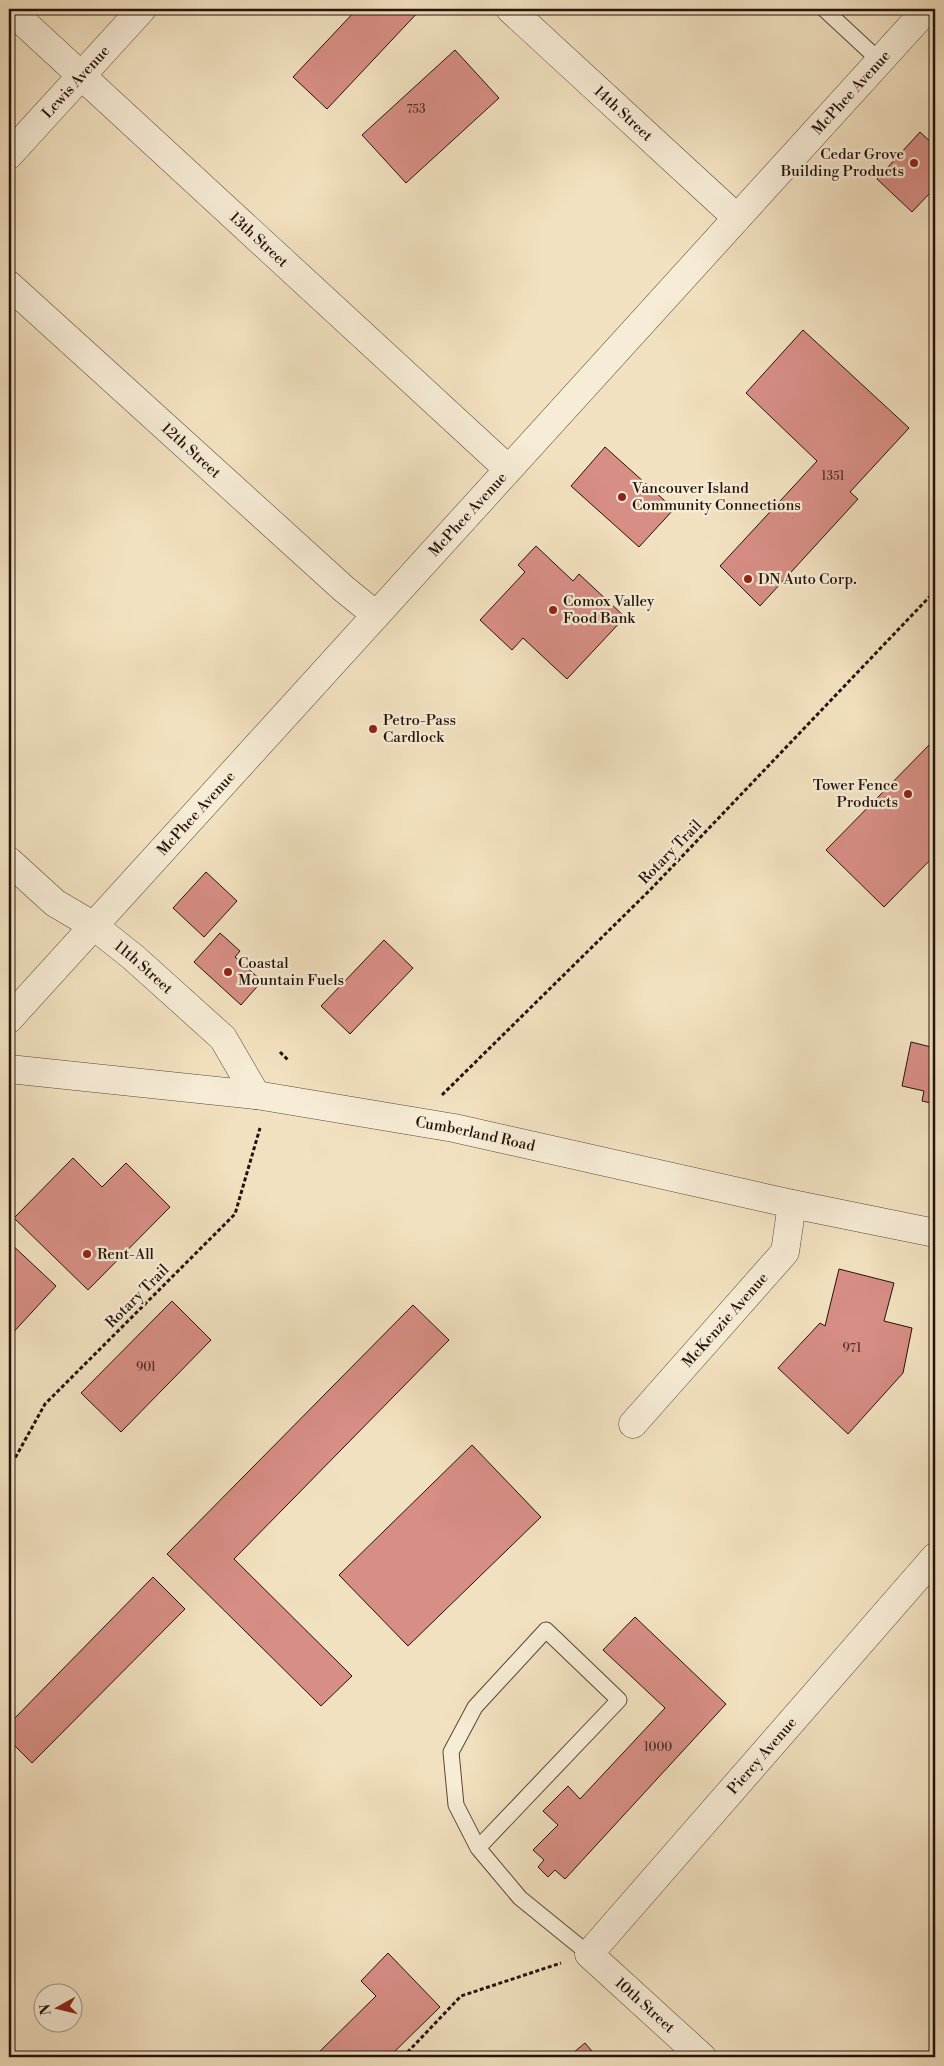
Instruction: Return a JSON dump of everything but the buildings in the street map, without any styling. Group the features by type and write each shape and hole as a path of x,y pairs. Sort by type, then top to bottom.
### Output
{"street":[{"name":"13th Street","path":"9,9 508,469"},
{"name":"Lewis Avenue","path":"9,155 142,9"},
{"name":"14th Street","path":"510,9 737,218"},
{"name":"McPhee Avenue","path":"9,1019 927,9"},
{"name":"12th Street","path":"9,284 376,615"},
{"name":"11th Street","path":"9,861 55,903 94,926 133,956 223,1038 256,1095"},
{"name":"Cumberland Road","path":"9,1069 256,1095 454,1128 792,1204 935,1233"},
{"name":"McKenzie Avenue","path":"633,1424 785,1252 792,1204"},
{"name":"Piercy Avenue","path":"588,1954 935,1557"},
{"name":"10th Street","path":"588,1954 702,2057"}],"lane":[{"path":"824,9 880,61"},
{"path":"478,1848 620,1700 546,1630 475,1707 451,1752 456,1806 478,1848 520,1898 588,1954"}],"path":[{"name":"Rotary Trail","path":"414,1122 651,889 935,591"},
{"path":"280,1052 289,1061"},
{"name":"Rotary Trail","path":"9,1469 45,1404 235,1214 260,1128"},
{"path":"403,2057 461,1996 588,1954"}],"place":[{"name":"Cedar Grove Building Products","path":"914,163"},
{"name":"Vancouver Island Community Connections","path":"622,497"},
{"name":"DN Auto Corp.","path":"748,579"},
{"name":"Comox Valley Food Bank","path":"553,610"},
{"name":"Petro-Pass Cardlock","path":"373,729"},
{"name":"Tower Fence Products","path":"908,794"},
{"name":"Coastal Mountain Fuels","path":"228,972"},
{"name":"Rent-All","path":"87,1254"}]}
